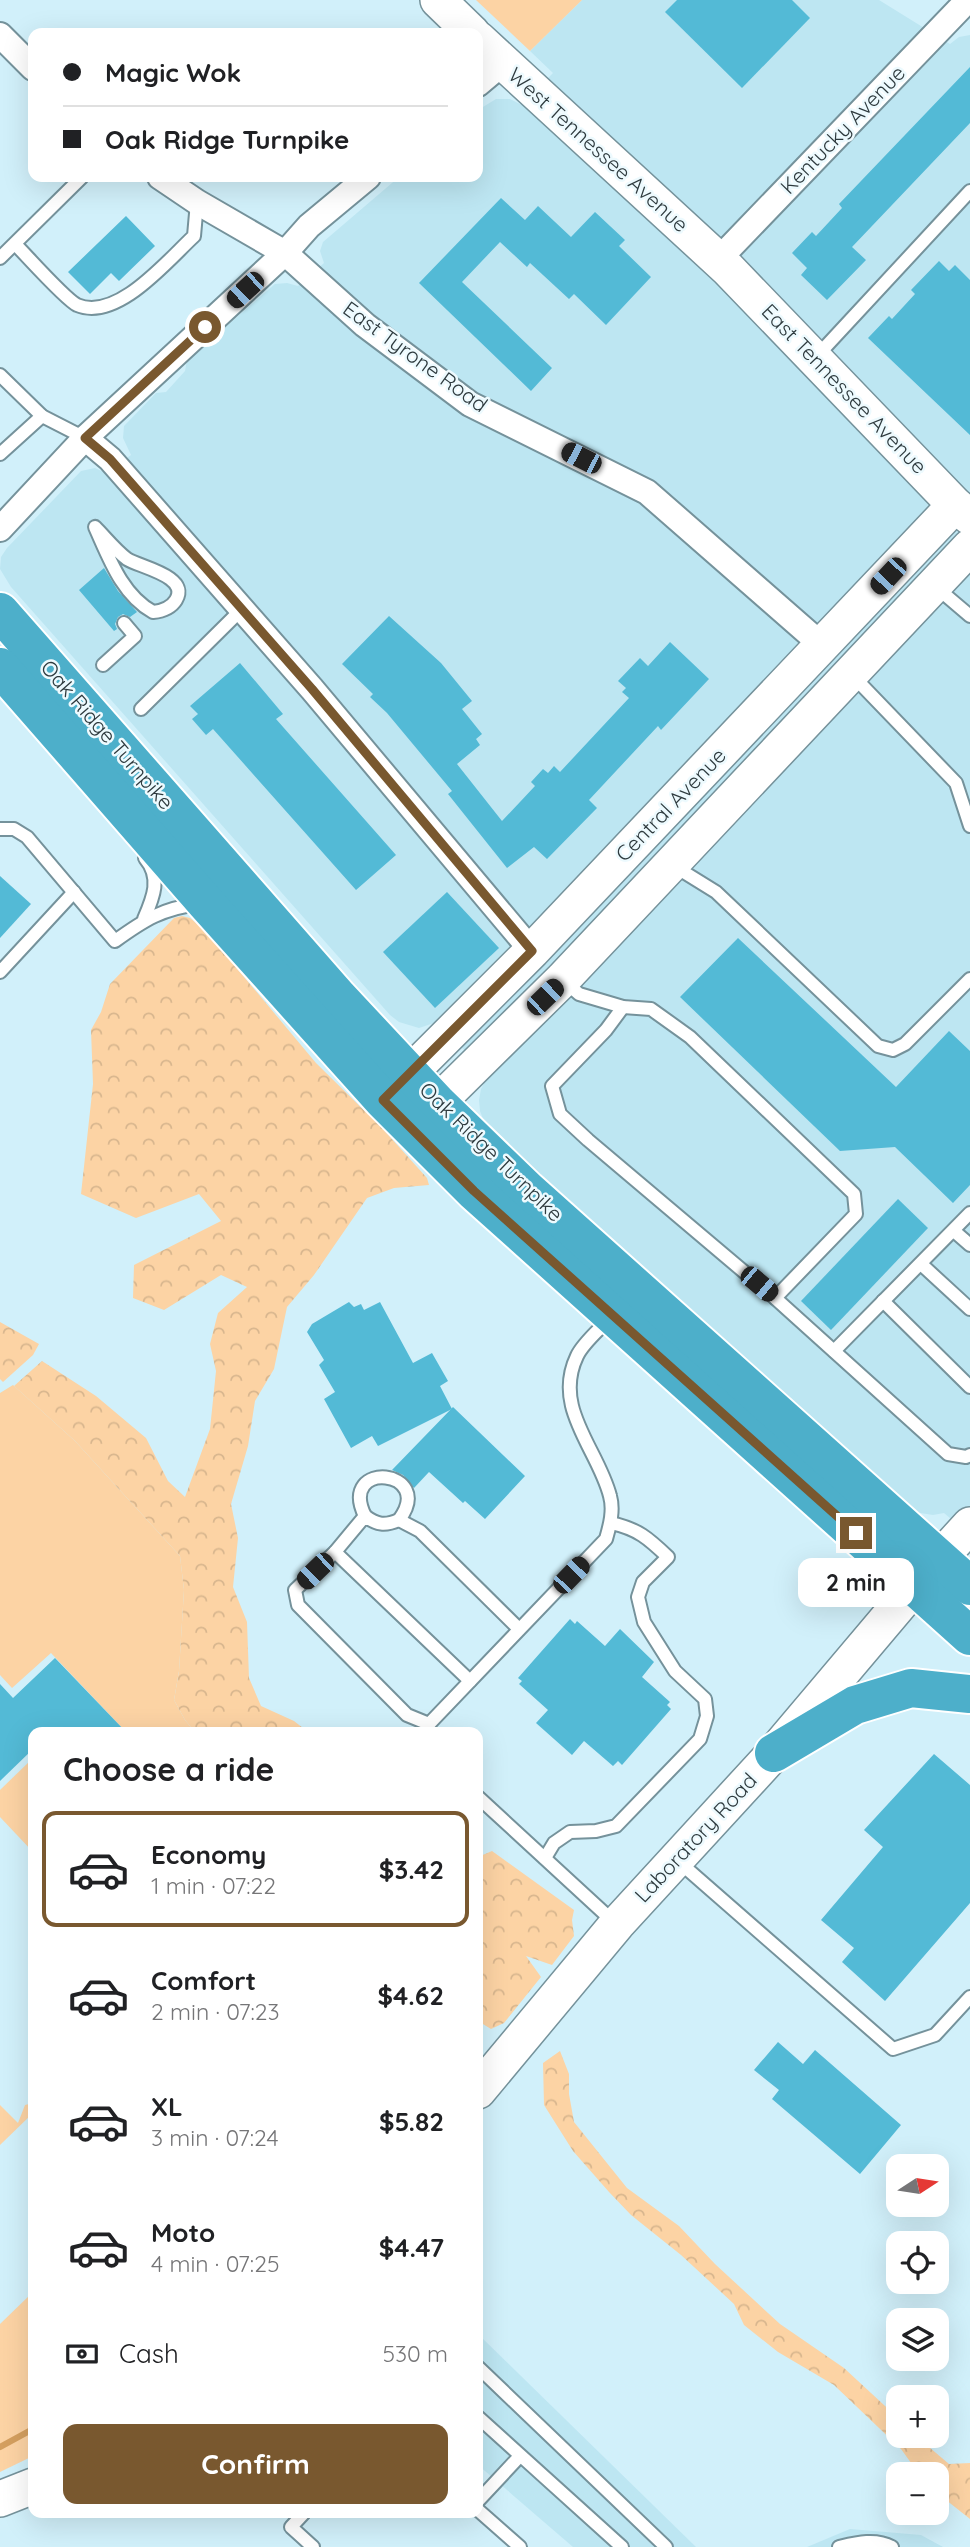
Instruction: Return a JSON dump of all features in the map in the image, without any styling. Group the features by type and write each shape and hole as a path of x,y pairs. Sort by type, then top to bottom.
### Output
{"highway":[{"name":"Oak Ridge Turnpike","path":"0,612 338,998 410,1073 424,1116 474,1191 613,1315 927,1572 970,1586"},
{"name":"Oak Ridge Turnpike","path":"8,679 383,1100 424,1116 527,1189 927,1572 970,1636"},
{"path":"774,1753 855,1705 911,1688 970,1694"}],"street":[{"path":"438,0 467,28"},
{"name":"Kentucky Avenue","path":"718,260 964,4"},
{"path":"0,35 28,63"},
{"name":"West Tennessee Avenue","path":"483,54 490,74 718,260"},
{"name":"East Tyrone Road","path":"167,182 285,253 365,325 470,404 647,492 823,646"},
{"path":"0,529 85,438 285,253 309,226 362,182"},
{"name":"East Tennessee Avenue","path":"718,260 963,511"},
{"path":"85,438 110,459 312,689 532,951 563,979"},
{"name":"Central Avenue","path":"383,1100 532,951 904,559 963,511"},
{"name":"Central Avenue","path":"424,1116 563,979 970,547"},
{"path":"904,559 934,586"},
{"path":"823,646 851,674"},
{"path":"640,838 670,864"},
{"name":"Laboratory Road","path":"483,2085 617,1924 774,1753 970,1525"},
{"path":"0,2499 28,2488"}],"lane":[{"path":"0,258 77,182"},
{"path":"814,358 970,191"},
{"path":"15,244 75,304 91,308 109,305 126,298 194,236 197,202"},
{"path":"0,376 42,416 85,438"},
{"path":"0,454 42,416"},
{"path":"95,527 126,558 166,575 174,582 179,590 178,597 171,606 153,612 143,607 115,570 95,527"},
{"path":"934,586 970,616"},
{"path":"141,709 242,609"},
{"path":"103,665 135,636 124,623"},
{"path":"851,674 957,783 970,826"},
{"path":"8,679 43,737"},
{"path":"0,829 14,829 27,837 115,941 144,919 175,907 206,903"},
{"path":"134,846 152,866 156,888 144,919"},
{"path":"670,864 716,892 878,1045 893,1050 905,1044 970,979"},
{"path":"0,972 74,892"},
{"path":"563,979 579,994 623,1007 651,1009 690,1037 855,1194 856,1214 775,1298"},
{"path":"623,1007 606,1030 552,1086 560,1114 775,1298 948,1454 966,1457 970,1455"},
{"path":"834,1351 970,1213"},
{"path":"954,1231 970,1245"},
{"path":"921,1264 970,1309"},
{"path":"883,1301 970,1387"},
{"path":"429,1727 606,1539 611,1523 611,1499 574,1419 569,1397 571,1375 578,1354 613,1315"},
{"path":"380,1476 392,1477 403,1485 408,1497 407,1509 399,1520 388,1525 375,1524 365,1516 359,1505 360,1492 368,1481 380,1476"},
{"path":"365,1516 335,1552 295,1590 298,1605 407,1715 426,1727"},
{"path":"399,1520 420,1531 519,1629"},
{"path":"545,1858 554,1843 570,1832 596,1831 616,1826 700,1739 708,1716 705,1699 675,1671 644,1622 638,1597 643,1582 668,1557 647,1537 631,1528 611,1523"},
{"path":"335,1552 470,1681"},
{"path":"483,1802 617,1924"},
{"path":"676,1859 892,2049 934,2035 970,1997"},
{"path":"483,2372 666,2547"},
{"path":"483,2422 622,2547"},
{"path":"483,2496 519,2456"},
{"path":"483,2514 520,2547"},
{"path":"299,2518 291,2527 313,2547"},
{"path":"839,2547 860,2542 884,2543 892,2547"}],"shaded area":[{"path":"582,0 879,0 950,44 959,37 970,35 970,1535 944,1513 933,1515 914,1512 591,1224 485,1124 479,1100 489,1074 457,1043 440,1021 419,1028 399,1022 390,1015 11,587 0,569 1,557 7,548 81,471 95,468 106,473 131,455 123,438 124,426 156,393 166,392 185,371 187,360 275,284 298,286 324,263 320,251 323,242 393,182 483,182 483,107 496,99 510,99 522,105 553,73 530,51"},
{"path":"483,2339 696,2547 573,2547 483,2469"},
{"path":"850,2529 921,2535 943,2547 807,2547"}],"green space":[{"path":"476,0 582,0 530,51"},
{"path":"174,918 190,918 204,929 316,1063 382,1128 427,1178 429,1185 394,1188 367,1198 314,1275 287,1307 274,1369 255,1401 248,1446 231,1504 238,1538 233,1587 247,1622 249,1678 261,1706 302,1727 191,1727 174,1700 179,1671 184,1590 180,1556 75,1441 14,1386 42,1361 96,1396 146,1438 168,1481 185,1497 210,1429 216,1371 210,1344 218,1313 247,1287 221,1275 164,1310 133,1298 134,1265 221,1221 199,1194 136,1218 81,1194 93,1084 91,1030 101,1012 110,984"},
{"path":"0,1322 39,1344 33,1355 3,1382 0,1379"},
{"path":"13,1385 75,1441 180,1556 184,1590 179,1671 174,1700 191,1727 121,1727 51,1653 12,1688 0,1675 0,1393"},
{"path":"28,1763 28,1847 0,1817 0,1790"},
{"path":"492,1851 574,1910 574,1936 552,1965 526,1956 541,1977 504,2023 491,2029 483,2024 483,1855"},
{"path":"560,2051 569,2074 574,2122 627,2188 679,2226 715,2264 780,2324 844,2368 886,2407 886,2435 834,2385 778,2352 744,2325 734,2304 681,2255 631,2215 609,2192 573,2151 544,2105 543,2063"},
{"path":"28,2104 28,2118 0,2145 0,2105 18,2123 25,2105"},
{"path":"28,2297 28,2458 0,2472 0,2324"},
{"path":"930,2448 947,2462 910,2462 901,2449"},
{"path":"970,2463 970,2519 949,2502 949,2464"}],"building":[{"path":"677,0 792,0 810,18 742,88 665,12"},
{"path":"970,67 970,123 852,247 866,260 827,300 801,275 807,268 792,253 812,232 816,236 842,208 839,204"},
{"path":"501,198 525,220 538,206 571,237 595,212 625,240 619,246 651,277 606,325 574,294 569,299 530,263 527,267 500,242 462,282 552,368 531,391 419,283"},
{"path":"126,216 155,246 119,281 111,273 90,294 68,272"},
{"path":"939,261 949,271 955,265 970,280 970,435 868,338 889,316 892,319 915,294 911,290"},
{"path":"104,568 118,591 137,612 130,617 123,614 118,617 115,624 117,629 114,631 79,590"},
{"path":"389,616 441,663 472,701 462,709 482,734 476,739 480,745 457,764 502,821 535,786 531,782 543,769 548,773 554,766 560,772 629,698 622,692 626,688 618,681 640,658 648,666 670,642 709,679 661,730 658,726 589,800 597,808 547,859 534,847 507,868 448,794 452,791 387,713 370,697 373,694 342,664"},
{"path":"240,663 283,714 276,719 396,855 356,890 213,729 206,735 192,719 198,714 190,706"},
{"path":"0,876 31,904 0,938"},
{"path":"447,892 499,948 435,1008 383,952"},
{"path":"738,938 896,1087 949,1031 970,1051 970,1185 953,1203 895,1147 840,1151 680,997"},
{"path":"898,1199 928,1228 831,1330 801,1301"},
{"path":"349,1302 354,1307 361,1304 364,1310 380,1302 413,1363 432,1353 448,1381 440,1386 452,1409 378,1446 372,1436 351,1448 324,1399 335,1392 319,1365 324,1360 307,1332 312,1324"},
{"path":"453,1407 525,1476 485,1519 429,1472 414,1488 403,1475 392,1470"},
{"path":"570,1619 575,1624 577,1621 605,1646 620,1629 654,1662 642,1677 670,1702 667,1705 671,1709 622,1765 618,1761 613,1766 584,1741 572,1755 536,1723 548,1710 519,1684 522,1681 518,1678"},
{"path":"55,1658 121,1727 28,1727 28,1754 0,1781 0,1684 13,1698"},
{"path":"934,1754 970,1785 970,1903 885,2001 842,1962 854,1948 821,1920 883,1847 864,1830"},
{"path":"778,2042 803,2064 815,2050 901,2125 860,2174 772,2099 779,2090 754,2070"}],"waterway":[{"path":"0,2447 28,2432"}],"route":[{"path":"205,327 85,438 110,459 312,689 532,951 383,1100 474,1191 856,1533"}]}
